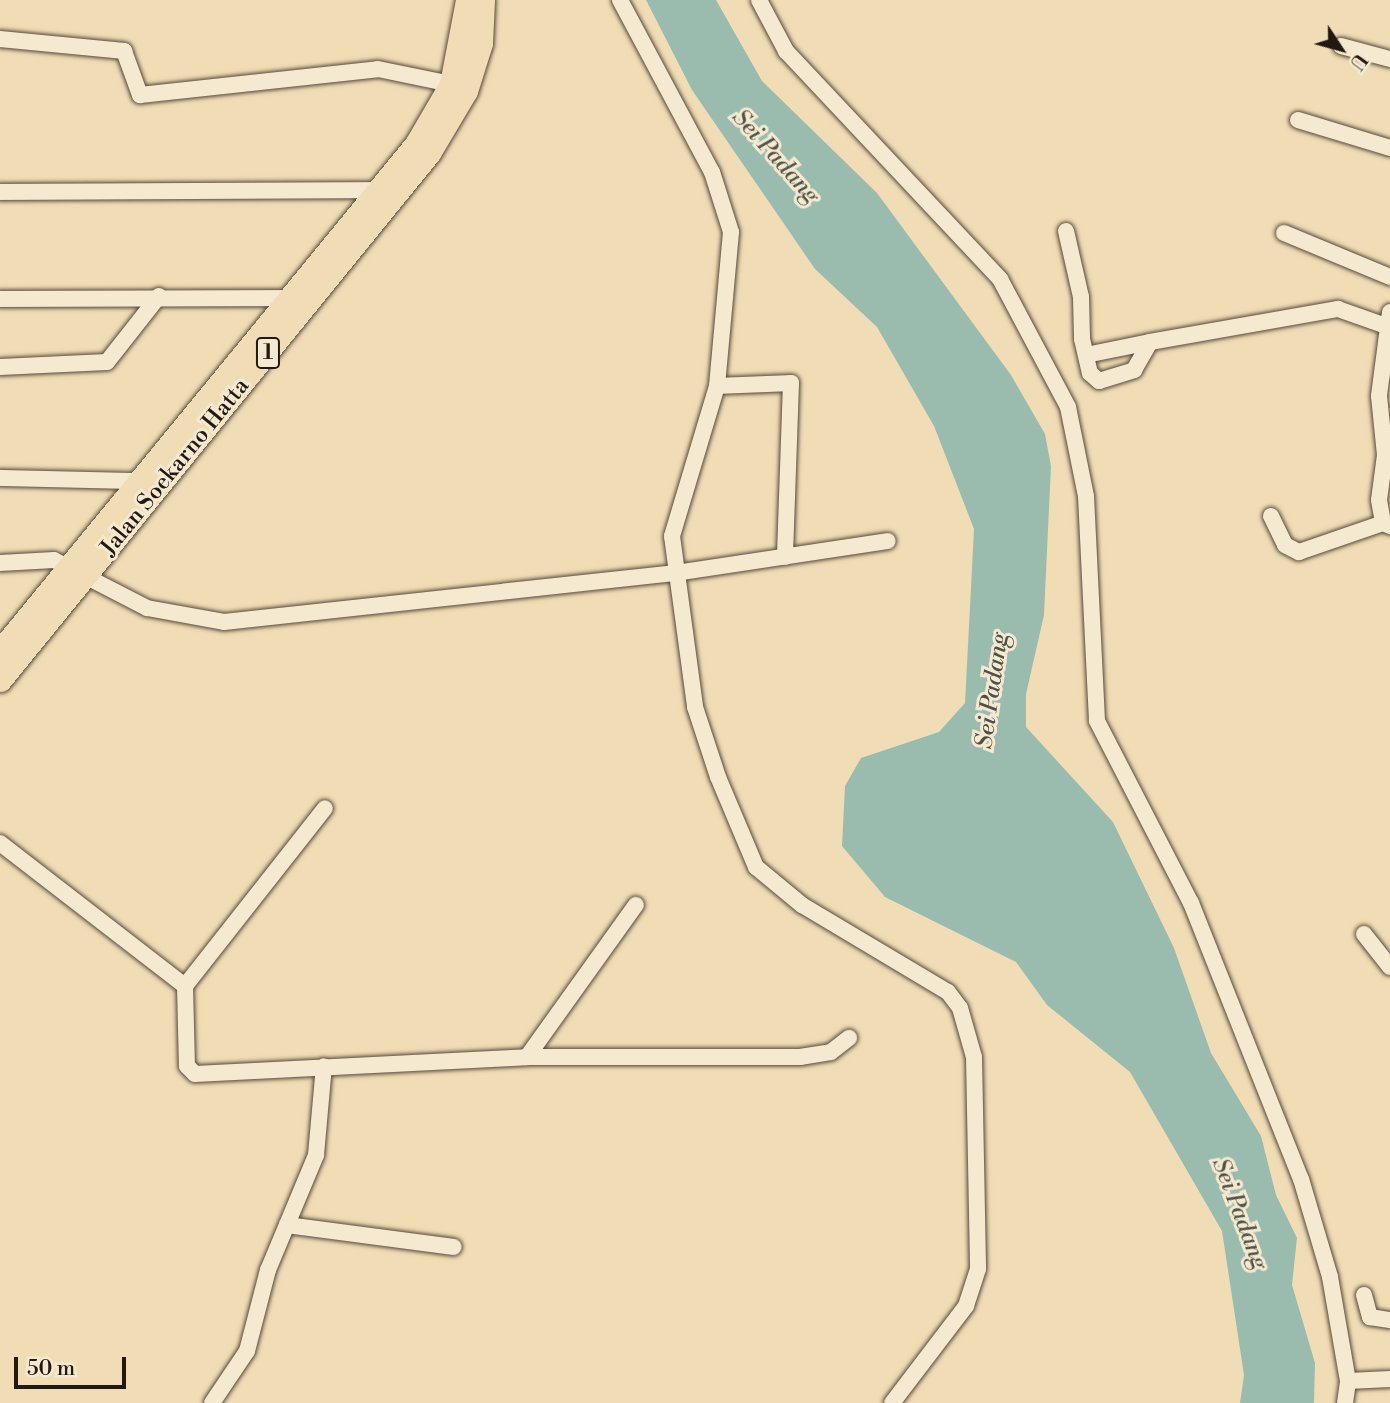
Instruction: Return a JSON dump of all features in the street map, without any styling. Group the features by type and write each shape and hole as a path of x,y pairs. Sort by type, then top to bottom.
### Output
{"highway":[{"name":"Jalan Soekarno Hatta","path":"390,190 451,84 467,0"},
{"name":"Jalan Soekarno Hatta","path":"0,651 78,570 390,190 466,91 481,43 483,0"},
{"name":"Jalan Soekarno Hatta","path":"0,680 78,570 135,481 302,298"}],"street":[{"path":"620,0 726,203 731,264 717,386 675,516 676,573 695,707 756,867 802,905 939,985 960,1008 968,1029 981,1153 978,1269 966,1306 892,1403"},
{"path":"774,0 762,7 810,79 1000,279 1068,407 1087,496 1097,720 1191,903 1301,1179 1330,1277 1348,1381 1345,1403"},
{"path":"0,39 124,51 140,95 378,69 451,84"},
{"path":"1341,46 1390,59"},
{"path":"1298,120 1390,148"},
{"path":"0,192 390,190"},
{"path":"1066,231 1086,355 1094,379 1125,376 1150,342"},
{"path":"1284,233 1390,277"},
{"path":"0,367 107,362 159,296"},
{"path":"0,299 159,296 302,298"},
{"path":"1086,355 1338,309 1388,319 1385,382 1386,525 1299,552 1285,545 1271,516"},
{"path":"717,386 791,383 785,556"},
{"path":"0,478 135,481"},
{"path":"0,564 36,558 78,570 168,615 224,622 676,573 888,541"},
{"path":"325,808 185,986 190,1071 527,1057 800,1057 831,1052 849,1038"},
{"path":"0,843 185,986"},
{"path":"527,1057 636,905"},
{"path":"1364,934 1390,967"},
{"path":"212,1403 247,1351 287,1225 316,1155 324,1066"},
{"path":"287,1225 454,1247"},
{"path":"1364,1295 1370,1317 1390,1320"},
{"path":"1348,1381 1389,1380"}],"water":[{"name":"Sei Padang","path":"646,0 716,0 762,81 877,193 1011,375 1045,434 1051,466 1044,615 1026,694 1026,727 1113,822 1174,948 1211,1053 1261,1136 1276,1195 1297,1238 1292,1285 1315,1363 1314,1403 1240,1403 1244,1375 1222,1231 1130,1072 1047,1005 1016,962 885,897 842,846 845,786 861,758 939,732 965,703 974,529 934,426 877,327 815,269 692,90"}]}
